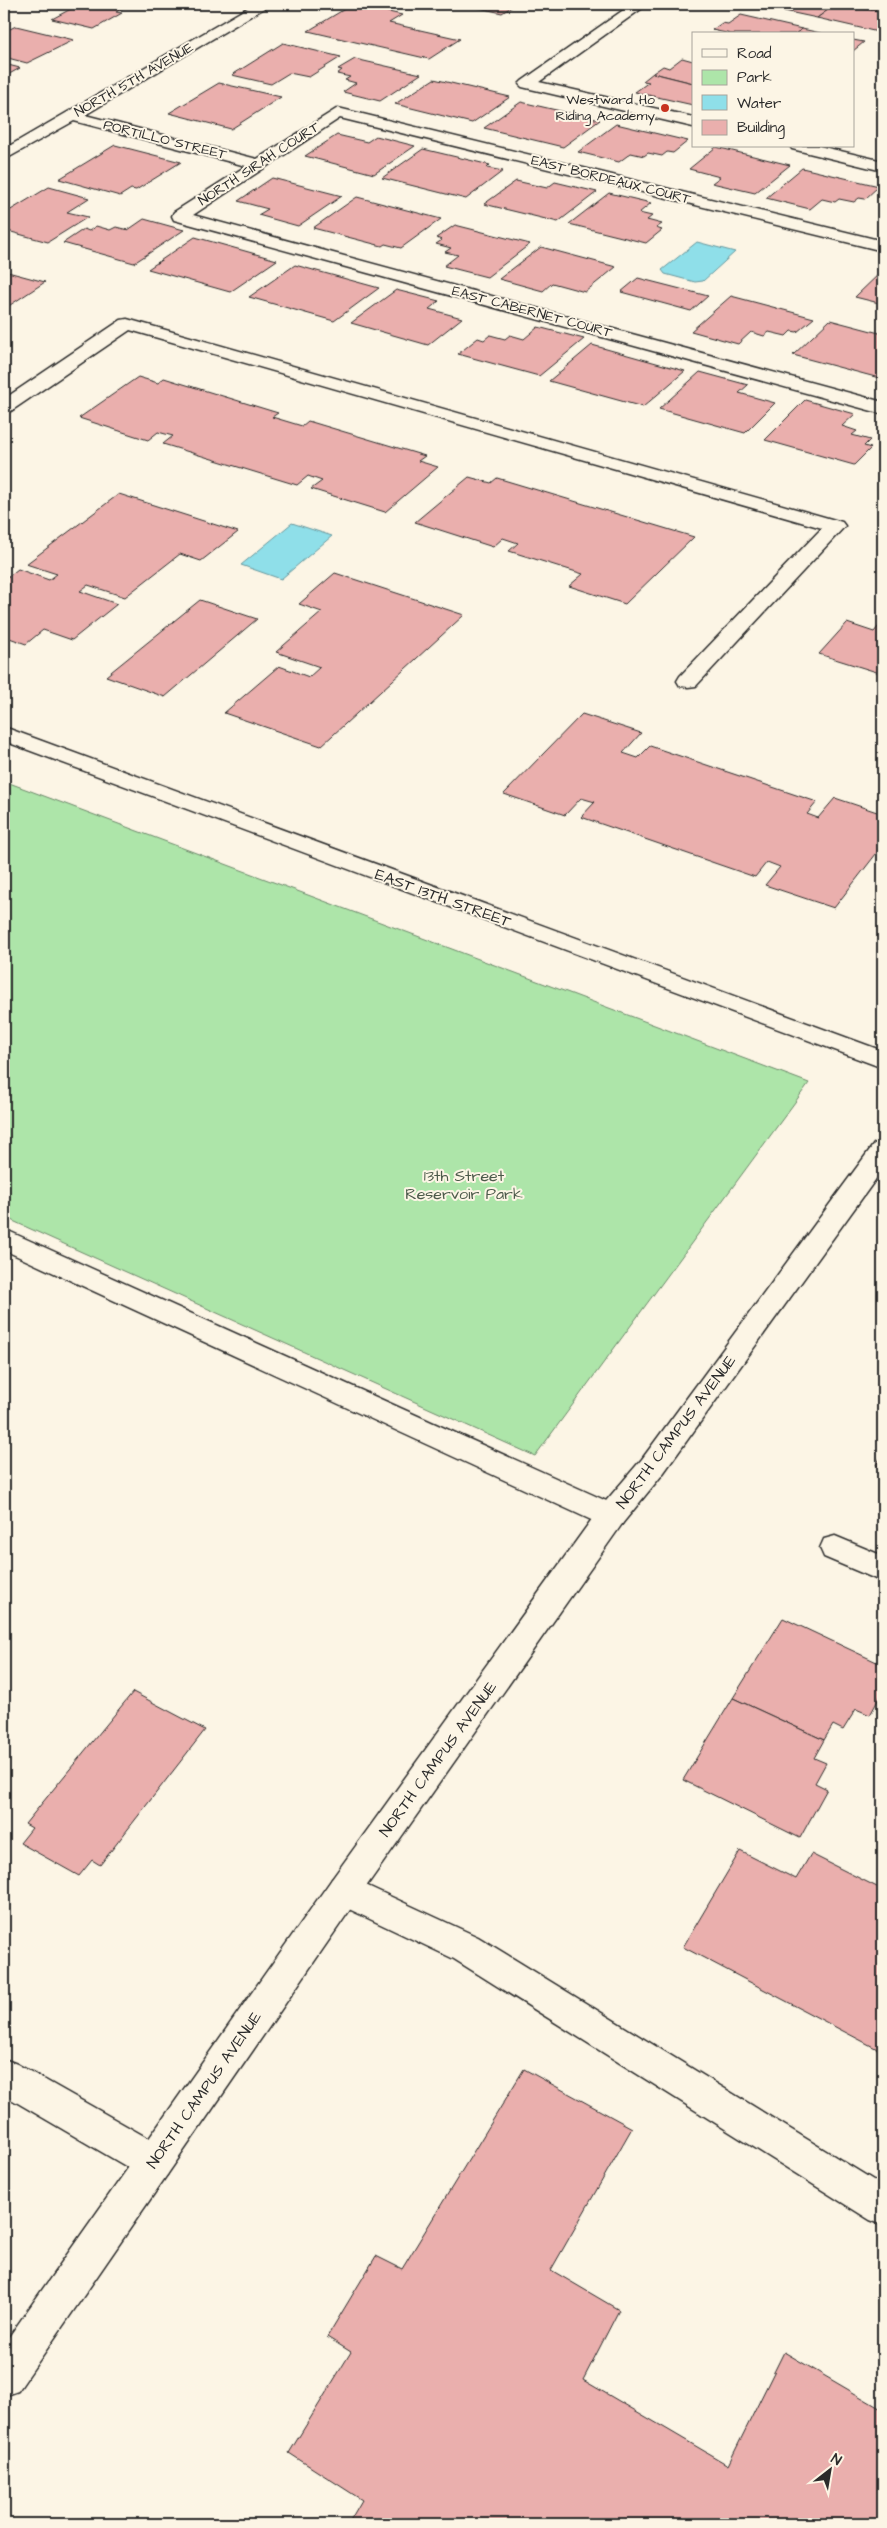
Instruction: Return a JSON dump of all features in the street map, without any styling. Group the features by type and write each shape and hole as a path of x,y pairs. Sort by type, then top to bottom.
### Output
{"street":[{"name":"NORTH 5TH AVENUE","path":"4,155 264,4"},
{"path":"641,4 527,84 692,122"},
{"name":"NORTH SIRAH COURT","path":"180,216 338,113"},
{"name":"EAST BORDEAUX COURT","path":"338,113 883,246"},
{"name":"PORTILLO STREET","path":"72,116 259,164"},
{"path":"806,148 883,166"},
{"name":"EAST CABERNET COURT","path":"180,216 883,408"},
{"path":"4,408 127,324 835,526 688,681"},
{"name":"EAST 13TH STREET","path":"4,734 883,1060"},
{"name":"NORTH CAMPUS AVENUE","path":"4,2377 344,1890 611,1516 652,1467 883,1150"},
{"path":"4,1240 611,1516"},
{"path":"835,1548 883,1570"},
{"path":"344,1890 466,1948 883,2207"},
{"path":"4,2076 154,2162"}],"green space":[{"name":"13th Street Reservoir Park","path":"4,781 809,1083 535,1456 4,1217"}],"water":[{"path":"697,242 735,252 703,281 695,282 665,274 662,270"},
{"path":"292,523 332,536 281,579 241,565"}],"building":[{"path":"80,4 130,4 116,12 122,13 94,29 52,19"},
{"path":"353,4 402,15 389,23 460,39 429,59 308,31"},
{"path":"461,4 516,4 502,13"},
{"path":"836,4 817,18 756,5"},
{"path":"836,4 883,12 883,28 878,32 817,18"},
{"path":"842,4 883,4 883,12"},
{"path":"741,15 802,29 798,32 722,32 712,30 722,23 728,24"},
{"path":"16,26 74,40 27,63 4,57 4,32"},
{"path":"802,29 816,32 798,32"},
{"path":"854,40 864,42 854,50"},
{"path":"283,43 341,57 309,77 289,73 271,84 232,75"},
{"path":"682,58 692,61 692,83 653,73 663,66 669,68"},
{"path":"355,59 421,74 380,101 343,92 356,83 345,80 350,77 337,74 342,70 338,69"},
{"path":"4,64 20,68 4,77"},
{"path":"653,73 692,83 692,105 635,92 649,82 643,81"},
{"path":"434,79 510,97 472,123 395,104"},
{"path":"219,83 281,97 231,129 169,113"},
{"path":"521,102 600,120 563,147 484,128"},
{"path":"616,124 688,141 673,153 667,152 662,156 648,153 644,156 631,153 619,162 578,152"},
{"path":"337,135 367,142 376,136 415,146 374,174 305,156"},
{"path":"115,145 181,162 136,190 131,189 120,196 59,179"},
{"path":"715,148 790,165 755,193 712,183 720,177 689,169"},
{"path":"423,149 490,165 487,168 503,171 466,199 382,178"},
{"path":"802,168 879,186 865,199 859,198 854,202 839,199 835,202 822,199 810,209 766,198"},
{"path":"272,178 342,196 298,226 258,215 268,209 238,201"},
{"path":"516,181 547,188 555,182 597,192 558,222 484,204"},
{"path":"49,187 89,198 67,212 88,217 48,242 4,230 4,214"},
{"path":"609,193 651,203 639,213 652,216 647,220 662,224 656,228 662,230 646,243 569,224"},
{"path":"357,197 441,219 401,248 385,244 382,246 313,228"},
{"path":"144,219 184,230 134,263 63,243 84,229 89,231 96,226 110,230 116,227 128,230"},
{"path":"455,225 530,244 487,277 444,266 458,255 445,252 451,248 436,244 442,240 436,238"},
{"path":"195,237 277,260 230,292 148,269"},
{"path":"541,247 616,267 585,292 552,283 543,291 499,279"},
{"path":"295,265 379,288 334,321 249,297"},
{"path":"883,270 883,304 855,297"},
{"path":"4,271 45,282 4,309"},
{"path":"638,278 708,296 691,311 621,292"},
{"path":"396,290 439,301 429,309 462,318 428,345 351,323"},
{"path":"731,296 814,318 797,332 791,331 786,336 769,332 764,336 751,332 738,344 691,331"},
{"path":"830,320 883,334 883,379 793,355"},
{"path":"538,327 584,339 539,376 458,354 478,338 484,340 490,335 505,339 510,335 524,339"},
{"path":"592,345 685,371 643,407 549,381"},
{"path":"700,372 748,385 739,393 775,403 745,433 659,409"},
{"path":"138,377 158,383 164,378 278,413 272,417 302,426 308,421 425,456 418,461 438,467 385,512 311,489 322,481 308,476 297,485 163,444 173,436 158,432 148,440 79,418"},
{"path":"805,400 855,414 842,426 857,431 852,435 870,440 864,446 871,448 854,465 765,440"},
{"path":"469,477 491,483 497,478 694,537 625,604 569,586 583,574 509,551 518,543 503,538 493,547 415,522"},
{"path":"119,494 238,532 201,561 180,554 125,597 88,585 80,591 117,604 72,640 43,630 26,644 4,636 4,580 18,569 49,580 57,574 26,564"},
{"path":"335,573 464,615 321,746 224,713 279,666 309,677 320,667 276,652 322,612 299,604"},
{"path":"200,600 257,619 165,697 106,676"},
{"path":"883,621 883,674 819,654 847,623 874,632"},
{"path":"582,714 641,733 623,753 638,758 650,746 817,802 807,814 818,818 835,798 883,814 883,845 834,908 765,885 780,867 767,862 755,877 581,817 595,802 581,798 565,815 504,794"},
{"path":"883,1453 883,1468 876,1465"},
{"path":"783,1618 883,1665 883,1691 870,1715 856,1709 843,1730 833,1725 824,1740 733,1698"},
{"path":"133,1692 205,1730 100,1865 92,1860 79,1876 20,1843 32,1828 25,1824"},
{"path":"733,1698 824,1740 814,1758 826,1763 815,1783 827,1789 800,1838 683,1780"},
{"path":"740,1851 796,1879 811,1854 883,1890 883,2052 683,1947"},
{"path":"524,2069 632,2128 551,2270 619,2310 583,2380 728,2465 784,2352 883,2410 883,2524 348,2524 362,2500 289,2453 351,2352 327,2337 376,2256 402,2269"}],"place":[{"name":"Westward Ho Riding Academy","path":"665,108"}]}
